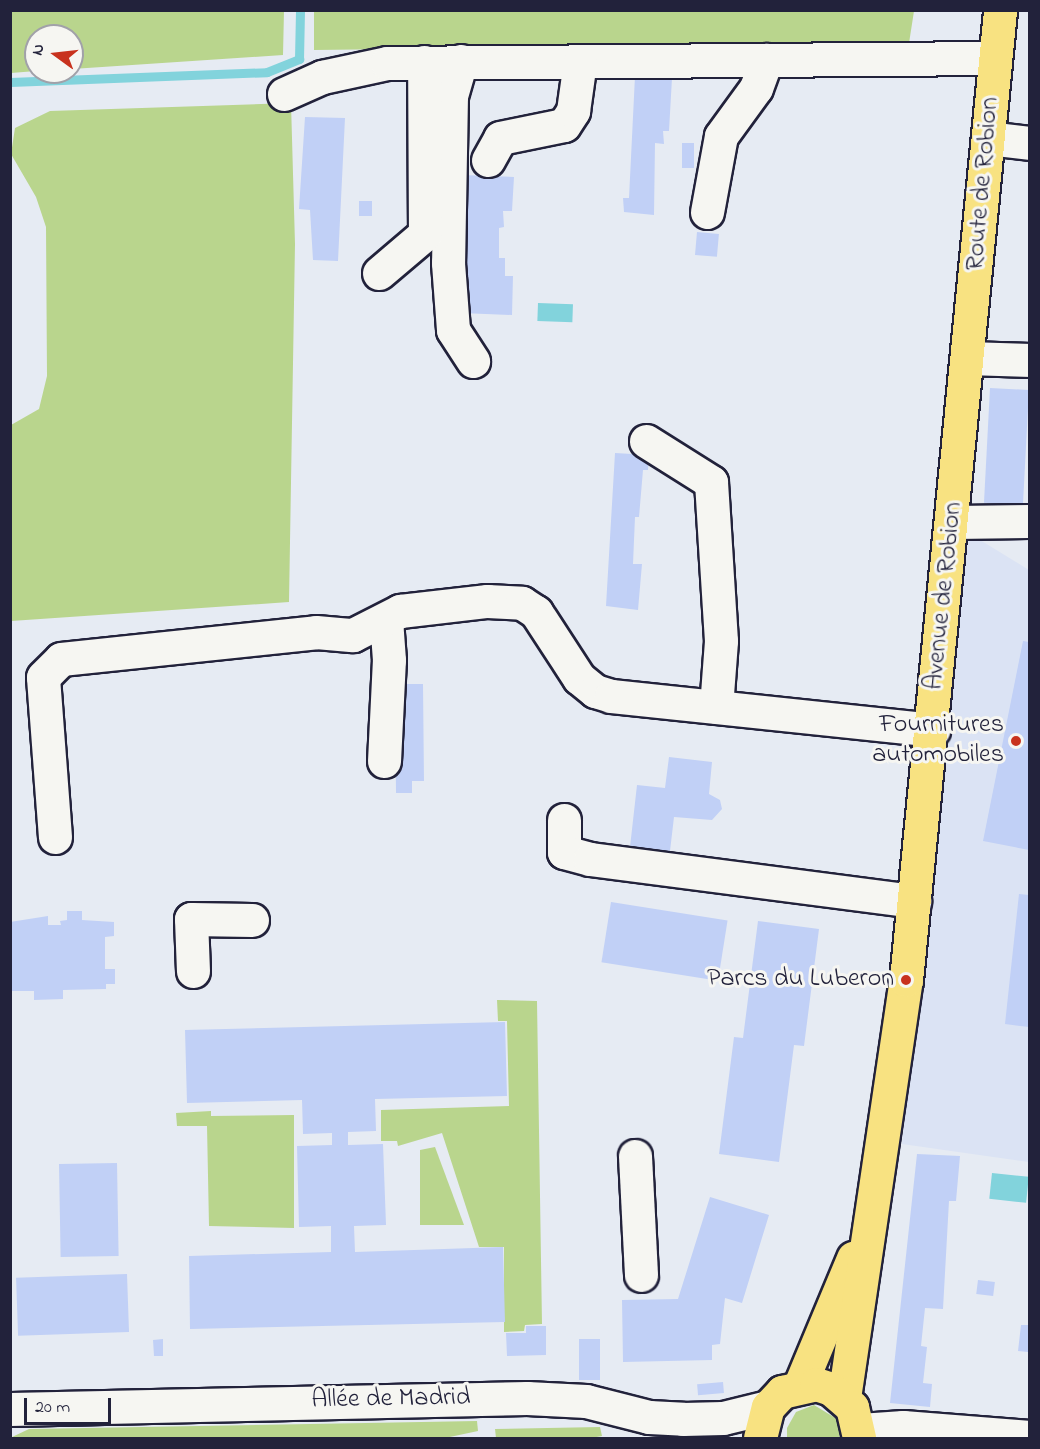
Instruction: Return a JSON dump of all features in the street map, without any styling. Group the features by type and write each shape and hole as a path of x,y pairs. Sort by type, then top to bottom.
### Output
{"main road":[{"name":"Route de Robion","path":"968,358 1000,10"},
{"name":"Avenue de Robion","path":"844,1398 878,1191 914,901 933,730 968,358"},
{"name":"Avenue de Robion","path":"800,1385 820,1343 878,1191"},
{"path":"760,1438 768,1407 782,1392 800,1385 816,1384 844,1398 859,1434"}],"street":[{"path":"284,94 322,77 387,63 995,58"},
{"path":"707,212 721,136 756,88 766,60"},
{"path":"488,160 500,138 564,125 573,111 579,61"},
{"path":"379,273 425,234 424,62"},
{"path":"461,62 451,95 448,263 453,330 473,361"},
{"path":"988,138 1029,143"},
{"path":"968,358 1029,360"},
{"path":"646,441 711,482 721,641 716,707"},
{"path":"953,522 1029,521"},
{"path":"55,837 43,677 61,659 316,632 353,635 400,611 487,601 522,603 536,612 579,678 596,691 716,707 933,730"},
{"path":"384,761 389,660 386,619"},
{"path":"564,820 564,852 590,859 914,901"},
{"path":"193,971 191,919 252,920"},
{"path":"635,1156 641,1275"},
{"name":"Allée de Madrid","path":"10,1409 528,1398 586,1401 648,1417 683,1419 723,1418 768,1407"},
{"path":"859,1434 903,1427 1029,1437"}],"shaded area":[{"path":"967,532 1029,570 1029,1162 902,1144"}],"green space":[{"path":"11,10 284,11 283,55 84,68 84,24 24,24 24,72 11,73"},
{"path":"314,11 914,11 909,43 314,50"},
{"path":"291,103 295,244 289,602 11,621 11,425 39,409 47,376 46,227 36,197 11,154 15,128 50,111"},
{"path":"497,1000 537,1001 542,1324 525,1325 524,1331 504,1332 504,1247 479,1247 442,1133 398,1146 397,1141 381,1141 381,1110 509,1106 507,1021 498,1021"},
{"path":"211,1111 211,1116 294,1115 294,1228 209,1226 207,1126 177,1126 176,1113"},
{"path":"435,1147 464,1225 420,1225 420,1150"},
{"path":"814,1405 837,1419 840,1438 787,1438 787,1428 796,1412"},
{"path":"477,1421 478,1431 445,1438 10,1438 29,1429"},
{"path":"600,1427 602,1436 591,1438 496,1438 495,1429"}],"water":[{"path":"538,303 573,304 572,322 537,321"},
{"path":"992,1173 1029,1177 1026,1203 989,1199"}],"building":[{"path":"635,76 672,78 669,131 663,131 664,144 655,143 654,215 624,212 623,198 629,198"},
{"path":"305,117 345,118 338,261 313,260 310,210 299,209"},
{"path":"682,143 694,143 694,168 682,168"},
{"path":"462,175 514,177 512,211 503,211 504,227 499,228 499,258 505,258 505,276 513,276 512,315 461,313 466,243 465,227 459,226"},
{"path":"359,201 372,201 372,216 359,216"},
{"path":"697,232 719,234 717,257 695,255"},
{"path":"990,388 1029,390 1023,505 984,503"},
{"path":"615,453 649,455 648,470 643,470 639,517 635,517 633,564 642,564 638,610 606,606"},
{"name":"Fournitures automobiles","path":"1023,641 1029,642 1029,850 983,841"},
{"path":"395,684 423,684 424,781 412,781 412,793 396,793"},
{"path":"669,757 712,762 709,794 720,800 722,809 712,820 674,817 670,851 630,847 637,785 665,788"},
{"path":"1019,894 1029,895 1029,1027 1005,1024"},
{"path":"611,902 728,920 718,981 601,962"},
{"path":"67,911 82,911 82,920 114,922 114,936 105,937 105,969 115,969 115,984 106,984 106,989 63,990 63,999 34,1000 34,991 10,991 10,922 48,916 48,925 61,925 60,921 67,920"},
{"path":"758,921 819,929 804,1046 794,1045 779,1162 719,1154 734,1037 743,1038"},
{"path":"505,1022 507,1096 375,1099 376,1131 348,1132 348,1145 383,1144 386,1225 354,1226 355,1252 503,1247 505,1322 190,1329 189,1256 331,1252 331,1226 299,1227 297,1146 332,1145 332,1133 303,1134 302,1100 187,1103 185,1030"},
{"path":"917,1154 960,1156 956,1201 949,1201 943,1309 925,1308 921,1346 927,1347 923,1383 932,1384 930,1407 890,1403"},
{"path":"117,1163 119,1256 61,1257 59,1164"},
{"path":"710,1197 769,1215 742,1303 725,1298 720,1344 712,1345 712,1360 623,1362 622,1300 678,1299"},
{"path":"127,1274 129,1332 18,1336 16,1278"},
{"path":"978,1280 995,1282 993,1296 976,1294"},
{"path":"1021,1325 1029,1325 1029,1363 1028,1352 1018,1351"},
{"path":"526,1326 546,1326 546,1355 507,1356 506,1333 526,1333"},
{"path":"163,1339 163,1356 154,1356 153,1340"},
{"path":"579,1339 600,1339 600,1380 579,1380"},
{"path":"723,1382 724,1393 698,1395 697,1384"}],"waterway":[{"path":"10,82 267,72 299,59 300,10"}],"place":[{"name":"Fournitures automobiles","path":"1016,741"},
{"name":"Parcs du Luberon","path":"906,980"}]}
